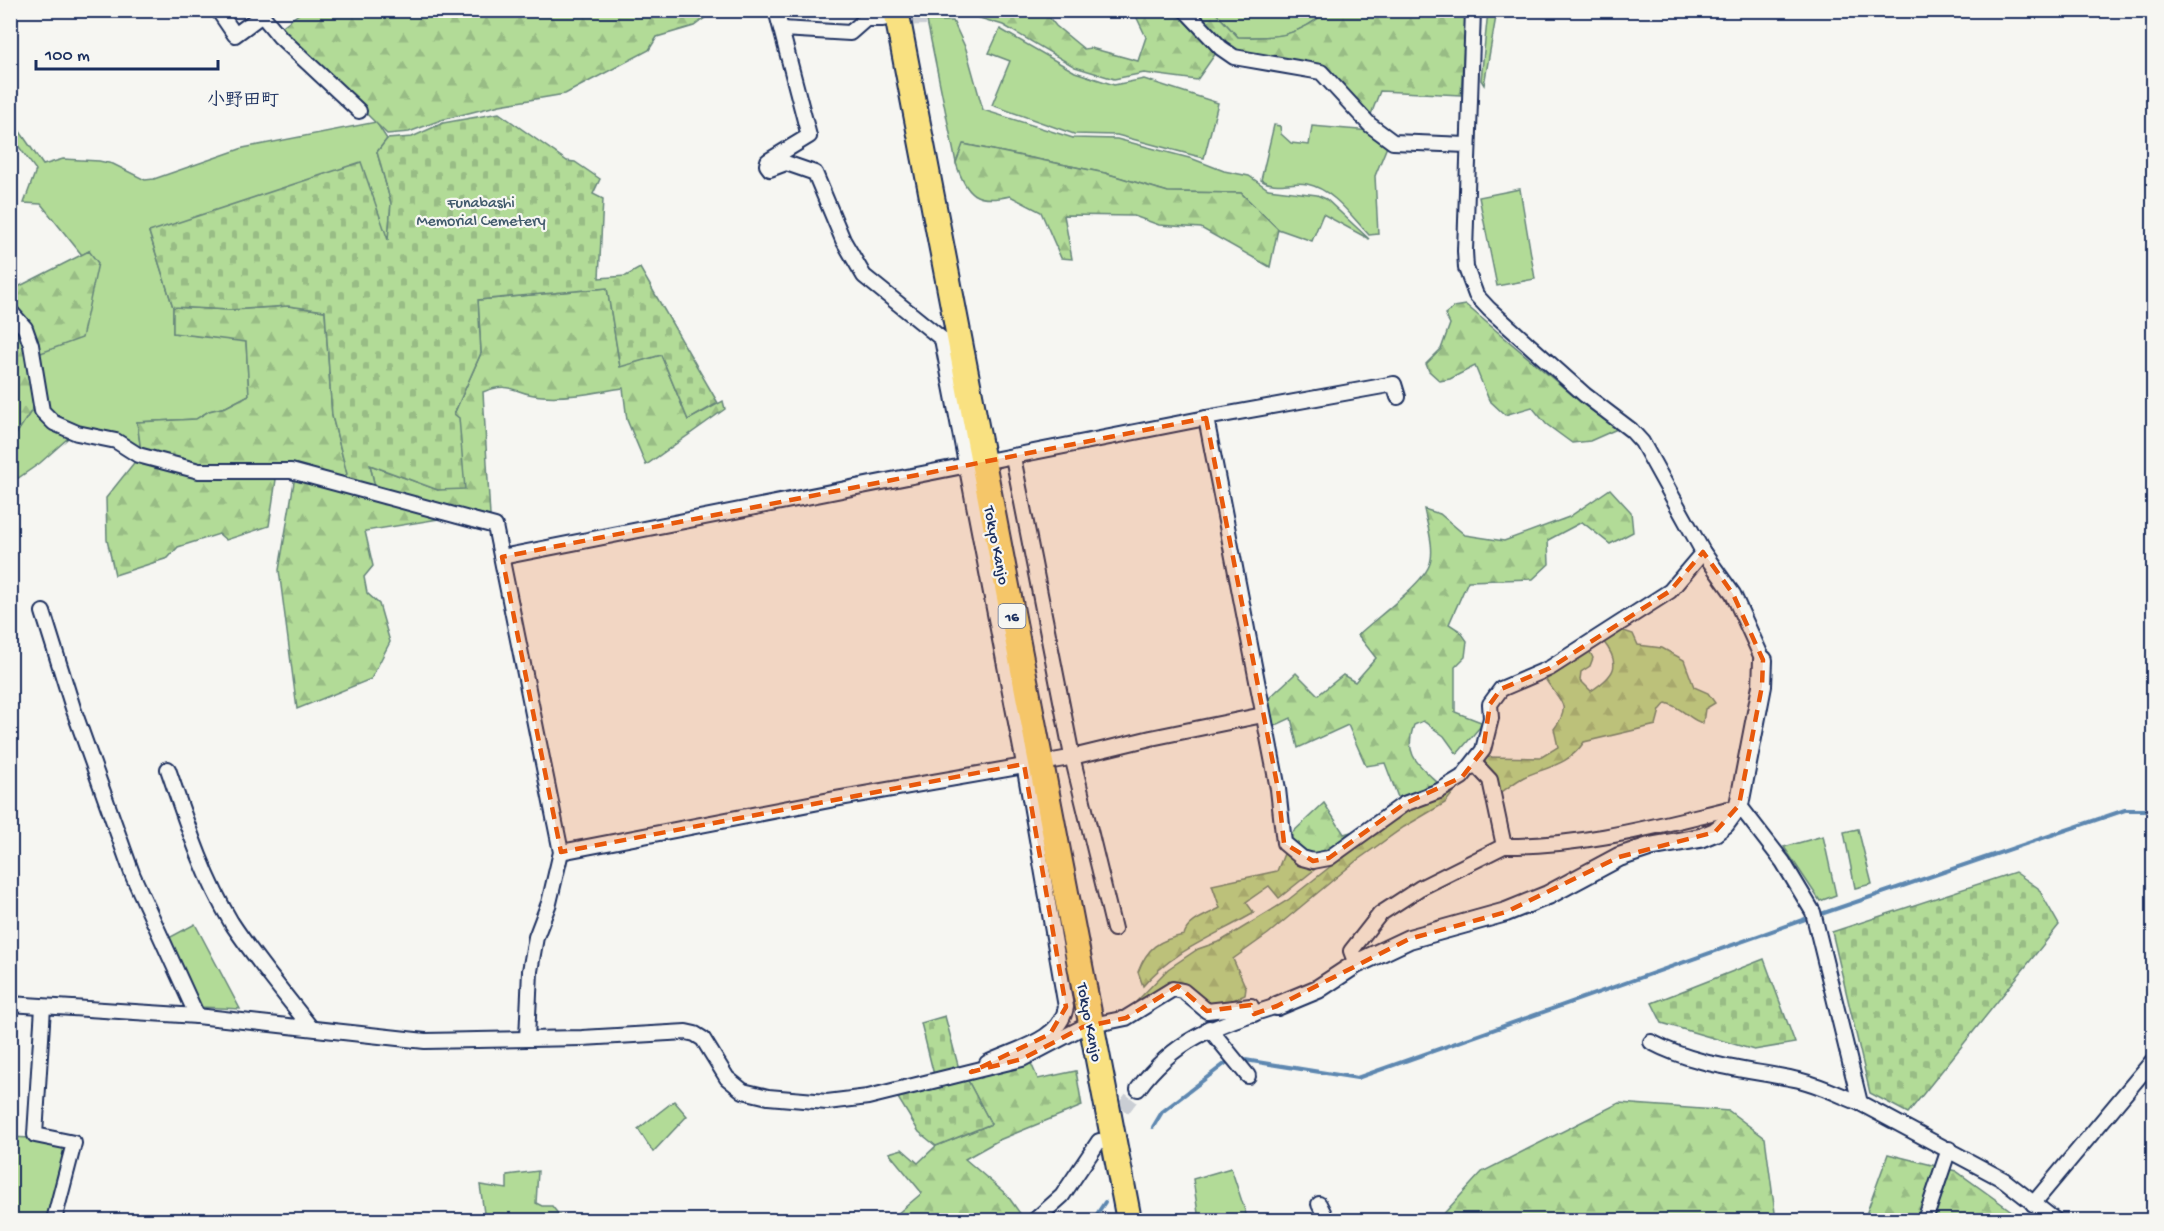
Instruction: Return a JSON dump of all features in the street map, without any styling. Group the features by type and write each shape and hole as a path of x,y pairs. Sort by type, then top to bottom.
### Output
{"highway":[{"name":"Tokyo Kanjo","path":"913,10 990,462 1100,1024 1146,1221"},
{"name":"Tokyo Kanjo","path":"890,15 990,462"},
{"name":"Tokyo Kanjo","path":"1100,1024 1129,1221"}],"street":[{"path":"218,10 235,35 262,15 280,36 359,111"},
{"path":"776,10 808,136 768,161 767,165 770,169 786,163 815,173 843,240 864,276 942,339 990,462 1048,761 1066,1006 1060,1022 1050,1034 971,1072"},
{"path":"1185,10 1221,48 1234,57 1321,72 1370,125 1393,142 1467,145"},
{"path":"1138,1089 1153,1068 1209,1028 1277,1006 1318,989 1356,964 1409,939 1506,912 1548,895 1585,873 1631,853 1649,847 1700,838 1715,832 1725,824 1733,807 1762,686 1763,660 1733,594 1703,552 1642,442 1631,430 1585,395 1476,295 1466,268 1467,145 1473,10"},
{"path":"782,29 850,33 866,19 890,15"},
{"path":"10,311 25,328 31,345 39,402 42,411 54,423 77,433 116,441 138,455 199,471 291,471 495,526 561,852 549,903 534,948 530,971 527,1040"},
{"path":"502,557 1206,418 1394,384 1398,397"},
{"path":"1206,418 1278,789 1284,843 1302,858 1313,861 1329,858 1404,804 1439,791 1462,777 1474,763 1486,739 1491,718 1490,704 1501,689 1550,668 1670,591 1703,552"},
{"path":"43,612 73,708 133,876 197,1016"},
{"path":"561,852 1048,761 1263,716"},
{"path":"1048,761 1114,929"},
{"path":"1474,763 1491,780 1504,846"},
{"path":"168,769 215,893 249,950 311,1028"},
{"path":"1356,964 1351,951 1380,914 1420,888 1504,846 1572,843 1629,834 1733,807"},
{"path":"1733,807 1783,862 1814,912 1860,1103"},
{"path":"1629,834 1631,853"},
{"path":"10,1004 197,1016 425,1041 695,1034 703,1039 727,1078 743,1091 768,1097 827,1102 868,1097 1023,1059 1083,1027 1126,1018 1177,988 1207,1011 1251,1006 1254,1014"},
{"path":"43,1006 35,1135 74,1143 54,1221"},
{"path":"1209,1028 1244,1070"},
{"path":"1651,1042 1669,1051 1709,1064 1798,1079 1860,1103 2004,1180 2055,1221"},
{"path":"2033,1204 2154,1059"},
{"path":"1035,1221 1062,1196 1099,1141"},
{"path":"1925,1221 1948,1149"},
{"path":"1319,1204 1327,1221"}],"highlighted area":[{"path":"1206,418 1278,789 1284,843 1313,861 1329,858 1404,804 1462,777 1483,750 1490,704 1501,689 1550,668 1670,591 1703,552 1733,594 1763,660 1762,686 1739,805 1715,832 1619,857 1506,912 1409,939 1277,1006 1254,1014 1251,1005 1207,1011 1178,986 1126,1018 1083,1027 1022,1059 971,1072 1050,1034 1066,1007 1024,764 561,852 502,557"}],"green space":[{"path":"304,10 714,11 694,26 657,37 649,50 565,94 500,105 441,120 409,132 387,134 280,28"},
{"path":"937,11 1044,11 1056,26 1084,49 1091,48 1138,61 1146,37 1136,16 1137,11 1180,11 1218,50 1197,80 1144,73 1114,79 1075,67 1003,25 973,16 938,15"},
{"path":"1193,11 1214,11 1238,37 1252,37 1275,36 1296,31 1327,11 1466,11 1461,95 1380,91 1370,117 1331,75 1239,53 1224,44"},
{"path":"1214,11 1327,11 1306,26 1286,34 1238,37"},
{"path":"1488,11 1497,11 1484,85 1481,80"},
{"path":"927,21 953,21 966,49 983,110 1073,138 1117,139 1193,159 1224,171 1249,176 1268,189 1317,195 1326,199 1369,239 1323,214 1312,241 1278,229 1241,193 1168,192 1105,173 964,144 956,163"},
{"path":"1000,29 1075,72 1114,85 1144,79 1218,103 1204,158 1117,135 1074,134 992,105 1010,61 989,53"},
{"name":"Funabashi Memorial Cemetery","path":"499,113 567,161 575,162 600,179 593,194 603,199 599,278 626,276 640,268 718,403 688,420 661,355 620,367 607,288 478,300 481,353 454,414 459,418 465,489 438,490 370,465 374,483 384,491 342,479 347,474 332,416 325,311 288,306 230,310 173,307 149,232 361,162 388,240 391,203 377,152 387,139 412,137 443,123"},
{"path":"10,117 43,165 63,159 99,161 113,164 145,180 154,179 243,148 376,122 387,139 377,152 391,203 388,242 149,232 173,307 173,333 246,341 249,395 226,407 209,411 197,419 137,422 141,451 57,420 45,408 38,354 89,251 82,255 41,204 24,203 36,170 11,136"},
{"path":"1274,125 1280,126 1281,134 1291,143 1309,145 1312,126 1371,131 1388,144 1375,176 1378,234 1369,235 1334,198 1316,187 1301,183 1272,184 1261,180"},
{"path":"963,144 1105,173 1168,192 1241,193 1278,229 1270,267 1201,228 1159,225 1134,216 1064,215 1072,259 1061,258 1041,212 1010,196 981,198 969,190 956,163"},
{"path":"1520,189 1535,279 1497,286 1479,197"},
{"path":"89,251 98,263 82,338 38,354 30,326 11,302 10,291"},
{"path":"607,288 620,366 661,355 688,420 723,401 725,409 646,465 627,420 623,388 552,396 533,395 501,387 483,392 490,516 384,491 374,483 370,465 438,490 454,414 481,353 478,300"},
{"path":"1466,305 1584,405 1617,429 1590,441 1572,443 1546,424 1532,407 1505,415 1489,400 1475,366 1450,379 1440,381 1429,371 1426,364 1441,349 1450,324 1445,314 1454,307"},
{"path":"288,306 325,311 332,416 347,474 342,479 200,467 141,451 137,422 196,419 209,411 226,407 249,395 246,342 173,333 173,307 230,310"},
{"path":"11,315 22,330 35,405 11,442"},
{"path":"35,405 68,436 40,463 11,483 11,442"},
{"path":"137,459 277,473 269,526 226,540 219,534 178,547 168,558 115,575 107,540 106,498"},
{"path":"295,476 451,517 365,531 373,566 364,577 367,593 379,604 390,642 371,679 297,709 279,570"},
{"path":"1610,489 1631,512 1633,532 1610,544 1582,522 1548,540 1549,564 1533,579 1468,581 1449,624 1460,631 1467,641 1465,657 1455,667 1455,712 1481,722 1480,727 1457,754 1444,736 1423,721 1414,725 1411,735 1410,744 1414,758 1439,784 1399,800 1385,763 1366,766 1348,725 1298,748 1291,718 1272,727 1266,701 1296,673 1318,695 1343,675 1355,682 1376,658 1358,635 1408,592 1429,566 1432,553 1424,509 1440,514 1465,535 1504,541 1569,517"},
{"path":"1621,630 1633,634 1638,645 1662,648 1684,660 1694,687 1708,693 1715,703 1705,709 1703,723 1666,703 1660,710 1656,725 1584,742 1572,756 1564,761 1524,777 1500,793 1484,766 1486,757 1540,758 1558,747 1554,729 1563,714 1563,708 1546,680 1589,650 1593,658 1590,666 1581,672 1580,680 1591,691 1606,680 1613,669 1613,657 1603,641"},
{"path":"1461,783 1445,803 1404,827 1356,861 1268,934 1233,959 1246,988 1245,995 1214,1008 1186,988 1158,993 1136,1002 1168,969 1198,949 1221,941 1288,900 1406,807"},
{"path":"1324,803 1344,834 1365,828 1330,853 1304,855 1291,842 1292,833"},
{"path":"1858,829 1872,884 1855,888 1844,832"},
{"path":"1823,836 1836,895 1820,901 1784,847"},
{"path":"1286,849 1324,862 1279,898 1269,886 1246,902 1254,913 1167,963 1143,986 1138,972 1150,951 1160,943 1184,935 1194,922 1220,908 1212,885 1277,871"},
{"path":"2015,872 2038,888 2059,925 1908,1113 1870,1093 1832,932"},
{"path":"195,924 240,1009 201,1007 196,1003 167,939"},
{"path":"1764,959 1795,1043 1754,1050 1662,1023 1652,1003"},
{"path":"945,1016 959,1069 934,1075 921,1023"},
{"path":"1030,1061 1038,1079 1076,1071 1082,1106 999,1140 965,1159 1007,1195 1024,1219 890,1220 922,1193 889,1153 902,1149 918,1163 936,1146 991,1124 966,1077"},
{"path":"966,1077 991,1124 936,1146 919,1132 898,1098"},
{"path":"674,1101 687,1116 653,1152 638,1129"},
{"path":"1619,1103 1729,1111 1765,1138 1776,1220 1438,1220 1482,1172"},
{"path":"11,1137 30,1138 69,1147 48,1220 11,1220"},
{"path":"1888,1154 1956,1171 2024,1220 1864,1220"},
{"path":"1231,1168 1248,1220 1199,1220 1193,1179"},
{"path":"538,1171 536,1203 542,1206 552,1206 563,1220 485,1220 480,1185 507,1189 507,1175"}],"waterway":[{"path":"1818,915 2125,810 2154,810"},
{"path":"1239,1059 1357,1078 1811,917"},
{"path":"1153,1127 1162,1112 1231,1059"},
{"path":"1093,1220 1105,1202"}],"tunnel":[{"path":"891,19 929,18"},
{"path":"1110,1126 1138,1089"}],"district":[{"name":"小野田町","path":"243,99"}]}
